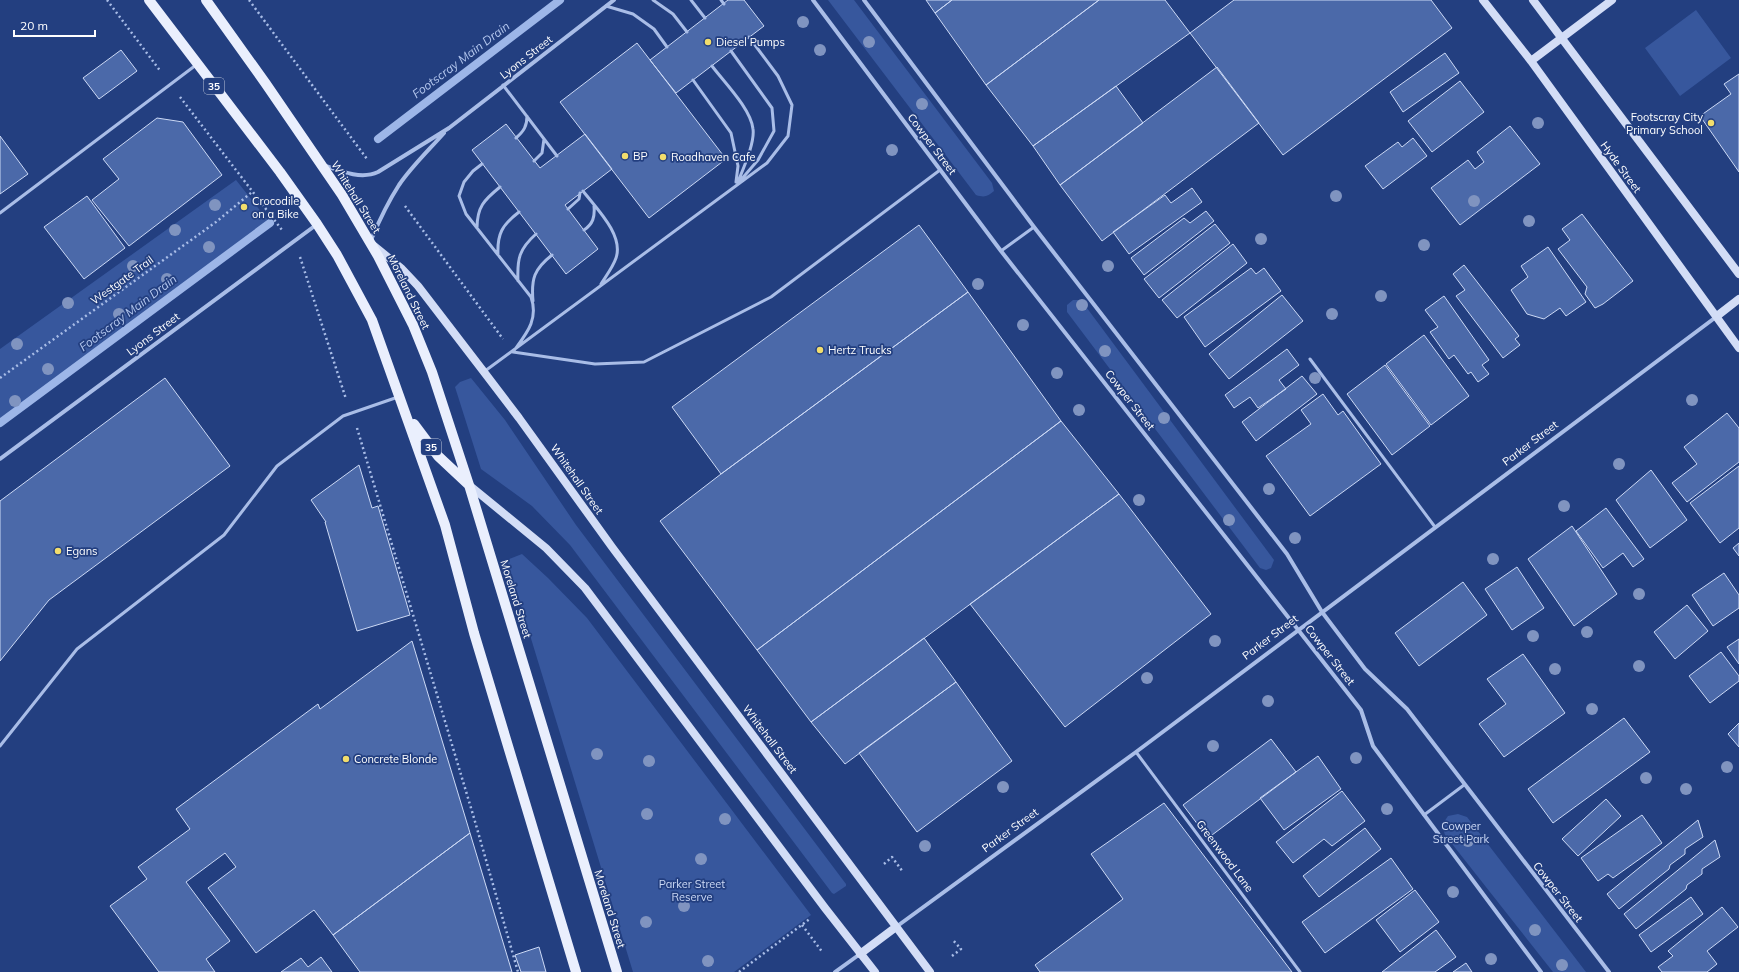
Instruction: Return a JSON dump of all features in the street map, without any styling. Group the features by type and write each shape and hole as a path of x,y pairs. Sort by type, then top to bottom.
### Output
{"main road":[{"name":"35","path":"149,0 317,224 337,255 372,320 401,399 413,422 428,445 469,485 546,548 585,588 875,972"},
{"name":"Whitehall Street","path":"206,0 321,164 342,195 370,242 401,268 418,286 484,372 612,547 930,972"},
{"name":"Hyde Street","path":"1483,0 1530,61 1739,348"},
{"path":"1533,0 1739,274"},
{"path":"1530,61 1612,0"},
{"name":"Moreland Street","path":"370,242 413,325 432,372 469,485 617,972"},
{"path":"1717,316 1739,299"},
{"path":"401,399 445,525 476,640 576,972"},
{"name":"Parker Street","path":"860,954 896,926"}],"street":[{"name":"Lyons Street","path":"321,164 354,174 375,174 449,128 614,0"},
{"name":"Cowper Street","path":"813,0 1001,251 1361,710 1373,746 1423,816 1540,972"},
{"name":"Cowper Street","path":"864,0 1034,227 1287,554 1322,612 1365,669 1407,709 1609,972"},
{"name":"Lyons Street","path":"370,242 384,210 399,185 419,160 449,128"},
{"name":"Lyons Street","path":"0,459 317,224"},
{"name":"Parker Street","path":"896,926 1136,752 1717,316"},
{"name":"Parker Street","path":"835,972 860,954"}],"lane":[{"path":"653,0 673,14 687,32"},
{"path":"691,0 705,18"},
{"path":"721,0 724,4"},
{"path":"606,6 633,14 654,29 667,47"},
{"path":"484,372 767,163 788,136 792,105 778,76 749,37"},
{"path":"731,51 772,108 774,131 758,160 736,186"},
{"path":"0,213 198,64"},
{"path":"712,66 750,117 754,130 749,155 736,186"},
{"path":"693,80 731,133 738,166 736,186"},
{"path":"503,85 557,156"},
{"path":"516,138 524,130 527,124 527,115"},
{"path":"534,161 542,153 544,139"},
{"path":"482,164 472,171 464,182 459,196 466,214 531,297 534,307"},
{"path":"513,352 595,364 644,362 771,298 940,170"},
{"path":"477,228 477,215 481,204 500,187"},
{"path":"568,209 579,199 582,192 615,234 618,244 617,257 599,288"},
{"path":"584,230 593,221 595,214 594,206"},
{"path":"498,255 498,242 502,228 509,219 519,212"},
{"path":"1001,251 1034,227"},
{"path":"518,281 517,265 520,252 528,241 536,234"},
{"path":"513,352 532,320 534,307 532,287 536,272 543,262 552,256"},
{"path":"1310,359 1435,527"},
{"path":"0,746 77,648 224,535 277,466 343,416 401,399"},
{"name":"Greenwood Lane","path":"1136,752 1300,972"},
{"path":"1423,816 1464,785"}],"path":[{"path":"249,0 371,164"},
{"name":"Westgate Trail","path":"0,378 216,222 252,192 276,222 290,243"},
{"path":"405,206 513,352"},
{"path":"290,243 302,261 351,414 362,442 470,803 518,972"},
{"path":"884,864 892,856 903,872"},
{"path":"739,972 813,917"},
{"path":"802,925 823,953"},
{"path":"952,939 961,949 952,956"}],"green space":[{"path":"828,0 854,0 992,183 994,191 986,196 976,195"},
{"path":"1696,10 1731,58 1680,96 1645,48"},
{"path":"236,180 270,223 0,423 0,349"},
{"path":"1073,300 1081,300 1274,560 1271,568 1266,570 1260,568 1067,312 1067,305"},
{"path":"471,378 505,420 576,525 846,886 834,894 832,893 570,545 532,506 481,469 455,387 460,382"},
{"name":"Parker Street Reserve","path":"522,554 587,618 811,915 734,972 633,972 507,560"},
{"name":"Cowper Street Park","path":"1458,814 1467,817 1586,972 1553,972 1445,835 1442,825 1448,816"}],"building":[{"name":"Diesel Pumps","path":"728,0 744,0 764,26 676,93 650,60"},
{"path":"926,0 952,0 935,13"},
{"path":"952,0 1099,0 986,85 935,13"},
{"path":"1099,0 1165,0 1190,33 1033,146 986,85"},
{"path":"1234,0 1431,0 1452,28 1283,155 1190,33"},
{"path":"637,43 726,159 649,218 560,102"},
{"path":"121,50 137,71 99,99 83,78"},
{"path":"1445,53 1459,73 1403,112 1390,92"},
{"path":"1217,67 1259,123 1102,241 1060,185"},
{"path":"1739,74 1739,172 1700,116 1731,94 1724,84"},
{"path":"1460,81 1484,112 1432,152 1408,121"},
{"path":"1116,86 1143,123 1060,185 1033,146"},
{"path":"157,118 183,122 222,175 129,246 92,200 119,179 103,159"},
{"path":"506,124 540,168 585,134 612,169 565,205 598,249 566,274 472,150"},
{"path":"1510,126 1540,164 1460,225 1431,188 1468,160 1475,169 1484,162 1477,152"},
{"path":"0,136 28,174 0,194"},
{"path":"1413,138 1427,156 1383,189 1365,166 1398,142 1402,147"},
{"path":"1192,188 1202,202 1129,254 1113,232 1165,195 1171,203"},
{"path":"87,196 125,248 84,279 44,227"},
{"path":"1206,211 1214,221 1144,275 1131,258 1184,218 1190,223"},
{"path":"1582,214 1633,281 1603,304 1595,308 1585,294 1587,287 1558,249 1570,240 1562,229"},
{"path":"1215,224 1230,243 1159,298 1144,279"},
{"name":"Hertz Trucks","path":"919,225 968,292 721,474 672,407"},
{"path":"1233,244 1247,263 1177,318 1162,300"},
{"path":"1548,247 1586,302 1566,316 1560,308 1544,319 1527,314 1511,290 1528,277 1521,266"},
{"path":"1464,265 1519,336 1515,339 1520,345 1503,358 1456,296 1465,290 1453,274"},
{"path":"1251,268 1256,274 1264,268 1281,291 1205,347 1184,317"},
{"path":"968,292 1061,421 757,650 660,521 721,474"},
{"path":"1282,295 1303,321 1229,379 1209,354"},
{"path":"1444,296 1489,360 1482,365 1489,374 1478,382 1471,372 1468,374 1454,355 1449,359 1430,332 1438,327 1425,310"},
{"path":"1424,335 1469,396 1431,425 1386,364"},
{"path":"1287,349 1299,365 1279,380 1286,389 1258,408 1250,397 1234,408 1225,395"},
{"path":"1385,365 1430,426 1392,455 1347,394"},
{"path":"1302,376 1317,394 1256,441 1242,422"},
{"name":"Egans","path":"165,378 230,466 49,600 0,661 0,501"},
{"path":"1323,394 1338,415 1343,411 1381,464 1310,516 1266,456 1311,424 1301,410"},
{"path":"1727,413 1739,428 1739,462 1687,502 1672,483 1697,464 1684,447"},
{"path":"1061,421 1119,494 811,722 757,650"},
{"path":"359,465 372,508 378,506 410,615 357,631 326,522 311,500"},
{"path":"1739,466 1739,528 1720,543 1690,503"},
{"path":"1651,470 1687,520 1650,548 1616,500"},
{"path":"1119,494 1211,614 1065,727 970,604"},
{"path":"1606,508 1644,559 1633,567 1623,553 1603,568 1576,531"},
{"path":"1572,526 1617,594 1574,626 1528,559"},
{"path":"1739,543 1739,556 1733,548"},
{"path":"1517,567 1544,608 1512,630 1485,589"},
{"path":"1724,573 1739,595 1739,608 1713,626 1692,595"},
{"path":"1463,582 1487,615 1419,666 1395,633"},
{"path":"1687,605 1708,631 1675,659 1654,632"},
{"path":"924,638 956,682 845,764 811,722"},
{"path":"1739,639 1739,664 1727,647"},
{"name":"Concrete Blonde","path":"412,641 470,833 333,935 314,910 256,953 208,888 236,867 225,853 186,882 230,941 206,959 215,972 159,972 110,906 147,879 138,867 190,829 176,809 318,704 320,709"},
{"path":"1721,652 1739,676 1739,681 1710,703 1689,676"},
{"path":"1523,654 1565,713 1504,757 1479,724 1506,704 1487,679"},
{"path":"956,682 1012,761 917,832 859,753"},
{"path":"1624,718 1650,752 1553,823 1528,789"},
{"path":"1739,723 1739,747 1728,734"},
{"path":"1271,739 1296,772 1208,838 1183,805"},
{"path":"1318,756 1341,789 1284,830 1260,798"},
{"path":"1342,791 1365,821 1332,846 1324,839 1293,863 1276,842"},
{"path":"1606,799 1621,816 1578,856 1562,839"},
{"path":"1164,803 1292,972 1040,972 1035,965 1123,899 1091,854"},
{"path":"1642,815 1662,843 1613,878 1608,874 1598,881 1581,858"},
{"path":"1698,820 1703,837 1685,849 1685,854 1670,865 1669,869 1619,909 1607,894"},
{"path":"1365,828 1381,849 1319,897 1303,876"},
{"path":"470,833 512,972 360,972 333,935"},
{"path":"1715,840 1720,857 1702,869 1702,874 1687,885 1686,889 1636,929 1624,914"},
{"path":"1391,858 1413,889 1325,953 1302,922"},
{"path":"1415,890 1439,922 1400,952 1376,920"},
{"path":"1691,897 1703,914 1651,952 1639,935"},
{"path":"1722,907 1738,927 1707,951 1717,964 1707,972 1662,972 1658,967 1673,956 1668,951"},
{"path":"1436,930 1456,957 1435,972 1382,972"},
{"path":"539,947 546,972 521,972 515,955"},
{"path":"321,957 332,972 281,972 301,958 308,967"},
{"path":"1466,963 1472,972 1453,972"}],"waterway":[{"name":"Footscray Main Drain","path":"378,139 560,0"},
{"name":"Footscray Main Drain","path":"0,423 270,223"}],"place":[{"name":"Diesel Pumps","path":"708,42"},
{"name":"Footscray City Primary School","path":"1711,123"},
{"name":"BP","path":"625,156"},
{"name":"Roadhaven Cafe","path":"663,157"},
{"name":"Crocodile on a Bike","path":"244,207"},
{"name":"Hertz Trucks","path":"820,350"},
{"name":"Egans","path":"58,551"},
{"name":"Concrete Blonde","path":"346,759"}]}
